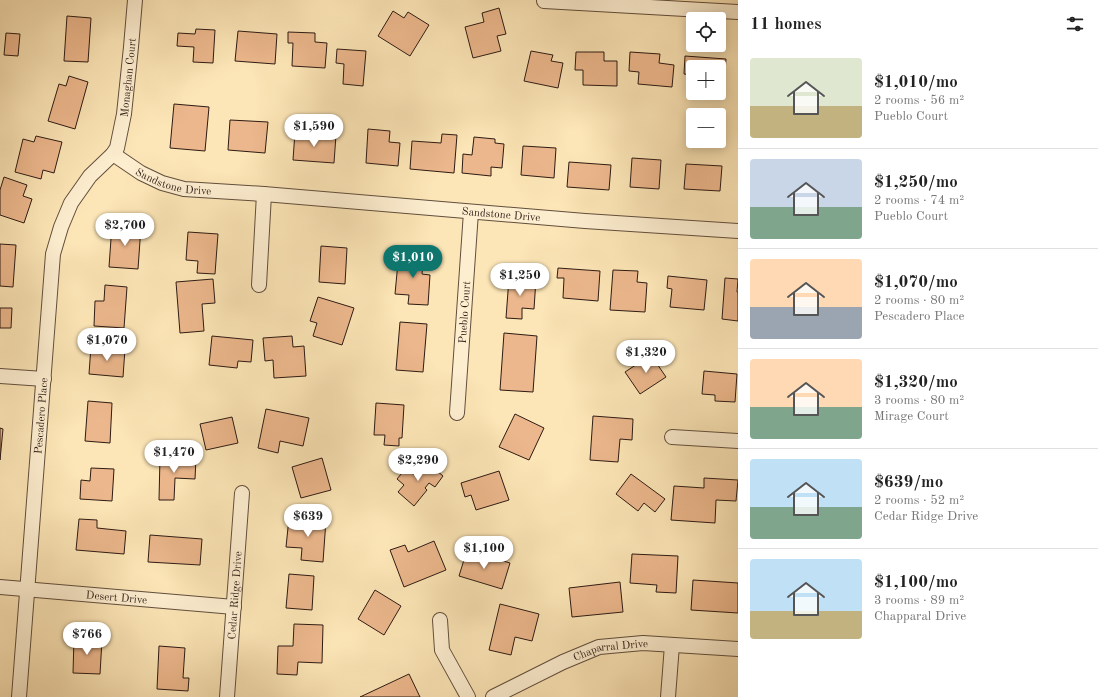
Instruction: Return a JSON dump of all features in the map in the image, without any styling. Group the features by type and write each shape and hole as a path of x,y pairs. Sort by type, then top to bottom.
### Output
{"street":[{"name":"Monaghan Court","path":"113,154 117,148 124,114 132,47 135,0"},
{"path":"544,2 723,6 738,12"},
{"name":"Sandstone Drive","path":"113,154 141,173 162,183 184,189 264,194 585,221 738,231"},
{"name":"Pescadero Place","path":"19,697 53,254 61,227 71,203 90,176 113,154"},
{"path":"258,285 264,194"},
{"name":"Pueblo Court","path":"457,413 471,212"},
{"path":"0,376 44,379"},
{"path":"672,436 738,441"},
{"name":"Cedar Ridge Drive","path":"227,697 242,493"},
{"name":"Desert Drive","path":"0,587 234,607"},
{"path":"440,620 442,650 468,697"},
{"name":"Chaparral Drive","path":"493,697 563,662 599,647 643,643 738,649"},
{"path":"668,697 672,645"}],"building":[{"path":"499,8 506,34 497,36 501,51 473,58 465,27 484,22 482,13"},
{"path":"393,11 404,18 408,12 429,25 410,56 378,36"},
{"path":"67,16 91,18 88,62 64,61"},
{"path":"196,29 215,30 213,63 193,62 194,47 177,46 178,33 195,34"},
{"path":"238,31 277,34 275,64 235,61"},
{"path":"288,32 315,33 315,42 327,43 325,68 292,66 293,43 288,43"},
{"path":"6,33 20,34 18,56 4,55"},
{"path":"337,49 366,51 363,86 343,84 344,64 336,63"},
{"path":"531,51 553,55 551,61 563,63 558,88 524,81"},
{"path":"576,52 604,52 604,61 617,61 617,86 583,85 583,70 575,70"},
{"path":"630,52 660,54 659,63 674,65 672,87 638,84 639,72 629,71"},
{"path":"685,56 726,59 686,60 686,74 684,74"},
{"path":"69,76 88,82 75,129 48,121 59,84 66,86"},
{"path":"174,104 209,107 205,151 170,148"},
{"path":"230,120 268,122 265,153 228,150"},
{"path":"368,129 390,131 389,142 400,143 398,166 366,163"},
{"path":"295,132 336,135 334,163 293,160"},
{"path":"442,134 457,135 454,173 410,169 412,141 441,143"},
{"path":"36,136 62,142 54,173 43,170 41,179 15,172 23,139 34,142"},
{"path":"474,137 495,139 495,143 504,144 502,168 491,167 491,176 462,173 463,154 472,155"},
{"path":"523,146 556,148 554,178 521,175"},
{"path":"632,158 661,160 659,189 630,187"},
{"path":"569,162 611,165 609,190 567,187"},
{"path":"686,164 722,166 720,191 684,189"},
{"path":"4,177 27,185 23,196 32,199 24,223 0,215 0,190"},
{"path":"112,225 141,227 138,269 109,267"},
{"path":"188,232 218,234 215,274 197,273 198,261 186,260"},
{"path":"0,244 16,245 13,287 0,286"},
{"path":"321,246 347,248 345,284 319,282"},
{"path":"399,252 424,254 422,274 430,275 428,305 408,304 409,295 395,294"},
{"path":"558,268 600,271 598,301 563,298 564,278 557,278"},
{"path":"613,270 638,271 637,282 647,283 645,312 610,310"},
{"path":"668,276 707,280 704,310 670,307 672,289 667,288"},
{"path":"509,278 536,279 534,309 522,308 522,319 506,318"},
{"path":"725,278 738,279 738,321 722,319"},
{"path":"213,279 215,303 202,304 204,331 180,333 176,282"},
{"path":"105,285 127,287 124,328 94,326 95,301 104,301"},
{"path":"318,297 354,308 342,345 313,336 317,323 310,321"},
{"path":"0,308 12,308 11,328 0,328"},
{"path":"400,322 427,324 423,372 396,370"},
{"path":"504,333 537,336 533,392 500,390"},
{"path":"212,336 253,340 251,362 238,361 237,368 209,365"},
{"path":"292,336 293,347 304,346 306,376 274,378 273,360 265,361 263,338"},
{"path":"91,346 125,349 123,377 89,374"},
{"path":"651,355 666,377 640,394 625,372"},
{"path":"704,371 737,374 735,402 715,401 715,395 702,394"},
{"path":"88,401 112,403 110,443 85,441"},
{"path":"376,403 404,405 402,438 399,438 399,446 384,445 385,435 374,435"},
{"path":"266,409 309,418 303,446 280,441 278,453 258,448"},
{"path":"515,414 544,428 529,460 499,447"},
{"path":"593,416 633,419 632,440 620,439 618,462 590,460"},
{"path":"232,417 238,443 206,450 200,424"},
{"path":"0,428 3,429 0,460"},
{"path":"160,457 196,458 195,479 175,478 174,500 159,500"},
{"path":"322,458 331,490 301,498 292,467"},
{"path":"425,461 443,476 435,487 429,483 425,488 427,490 414,506 398,492 404,485 397,479 406,468 414,475"},
{"path":"91,468 114,469 112,501 80,499 81,480 90,481"},
{"path":"499,471 509,500 476,510 471,495 465,497 461,483"},
{"path":"631,474 665,499 655,512 644,503 638,511 616,494"},
{"path":"704,478 738,480 736,501 716,500 715,523 671,520 674,486 704,488"},
{"path":"289,518 326,520 323,562 301,560 302,548 286,547"},
{"path":"79,519 97,520 97,528 126,531 124,554 76,550"},
{"path":"150,535 202,539 200,565 148,562"},
{"path":"434,541 446,570 404,587 390,550 405,545 408,552"},
{"path":"467,550 510,563 502,589 459,576"},
{"path":"632,554 678,556 676,593 656,592 657,585 630,583"},
{"path":"289,574 314,576 312,610 286,608"},
{"path":"693,580 738,583 738,613 691,610"},
{"path":"620,582 623,612 572,617 569,588"},
{"path":"375,590 401,606 384,635 358,619"},
{"path":"500,604 539,614 532,641 515,637 511,655 489,650"},
{"path":"294,624 323,625 322,663 298,662 297,675 277,674 278,646 293,646"},
{"path":"74,638 102,640 100,674 73,673"},
{"path":"159,646 185,648 183,678 189,678 188,691 157,689"},
{"path":"409,674 420,697 360,697"}]}
